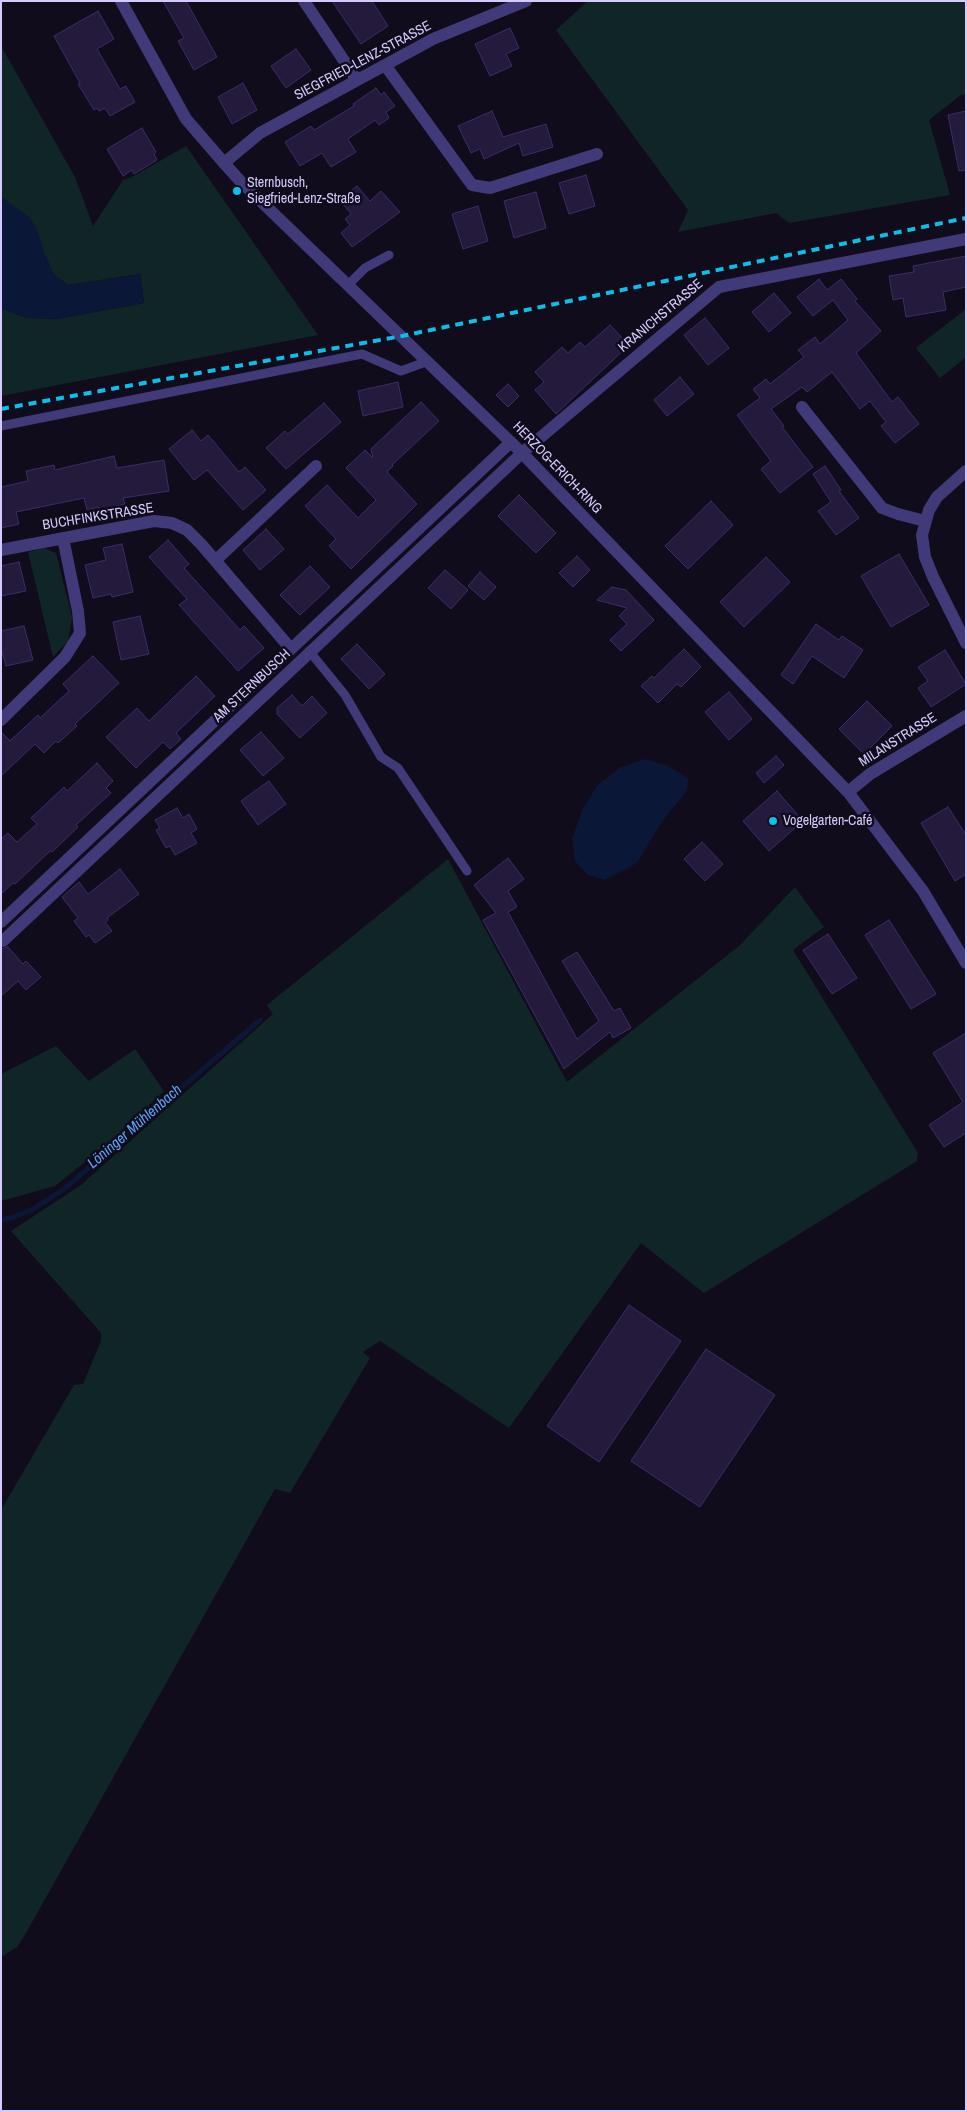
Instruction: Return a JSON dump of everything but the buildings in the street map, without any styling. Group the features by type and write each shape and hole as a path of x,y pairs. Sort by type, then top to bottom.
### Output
{"street":[{"name":"HERZOG-ERICH-RING","path":"121,1 186,119 224,163 242,183 428,360 522,453 848,792 923,891 966,962"},
{"path":"304,1 357,80"},
{"name":"SIEGFRIED-LENZ-STRASSE","path":"224,163 260,132 433,39 526,1"},
{"path":"385,65 472,185 490,188 597,154"},
{"name":"KRANICHSTRASSE","path":"522,453 719,287 966,239"},
{"path":"802,407 882,508 925,521"},
{"name":"AM STERNBUSCH","path":"1,922 511,442"},
{"name":"AM STERNBUSCH","path":"3,941 522,453"},
{"path":"216,560 316,466"},
{"path":"966,470 936,498 925,521 922,535 925,556 933,577 966,643"},
{"name":"BUCHFINKSTRASSE","path":"1,550 154,521 172,523 187,530 216,560 291,649"},
{"path":"1,720 65,657 80,633 78,611 63,538"},
{"name":"MILANSTRASSE","path":"848,792 870,774 966,716"}],"lane":[{"path":"348,285 365,268 389,255"},
{"path":"1,426 362,354 401,371 428,360"},
{"path":"310,652 345,695 381,757 398,768 467,871"},
{"path":"162,770 173,781"}],"green space":[{"path":"588,1 966,1 966,94 961,95 929,120 950,195 789,223 776,213 678,232 688,210 556,30"},
{"path":"1,46 75,177 93,226 123,180 132,177 186,146 318,335 1,396 1,308 27,318 57,319 144,303 140,274 68,285 54,275 45,255 7,202 1,197"},
{"path":"966,309 966,357 940,378 916,348"},
{"path":"45,548 56,553 72,617 68,641 53,657 28,552"},
{"path":"448,859 567,1082 739,946 795,887 824,927 793,950 918,1153 917,1161 704,1293 641,1243 509,1428 380,1341 363,1352 370,1358 290,1493 275,1489 26,1933 17,1947 3,1956 1,1955 1,1510 74,1385 83,1384 101,1341 101,1333 11,1231 81,1185 273,1014 267,1005"},
{"path":"56,1046 89,1081 135,1049 164,1091 115,1138 55,1186 1,1201 1,1074"}],"water":[{"path":"1,197 28,216 36,227 54,275 68,285 140,274 144,303 57,319 27,318 1,308"},
{"path":"644,759 666,765 689,779 686,792 663,820 637,863 605,880 588,875 575,861 572,839 583,808 597,786 619,768"}],"waterway":[{"name":"Löninger Mühlenbach","path":"1,1220 35,1208 64,1189 260,1020"}],"railway":[{"path":"1,409 402,336 966,218"}],"place":[{"name":"Sternbusch, Siegfried-Lenz-Straße","path":"237,191"},
{"name":"Vogelgarten-Café","path":"773,821"}]}
